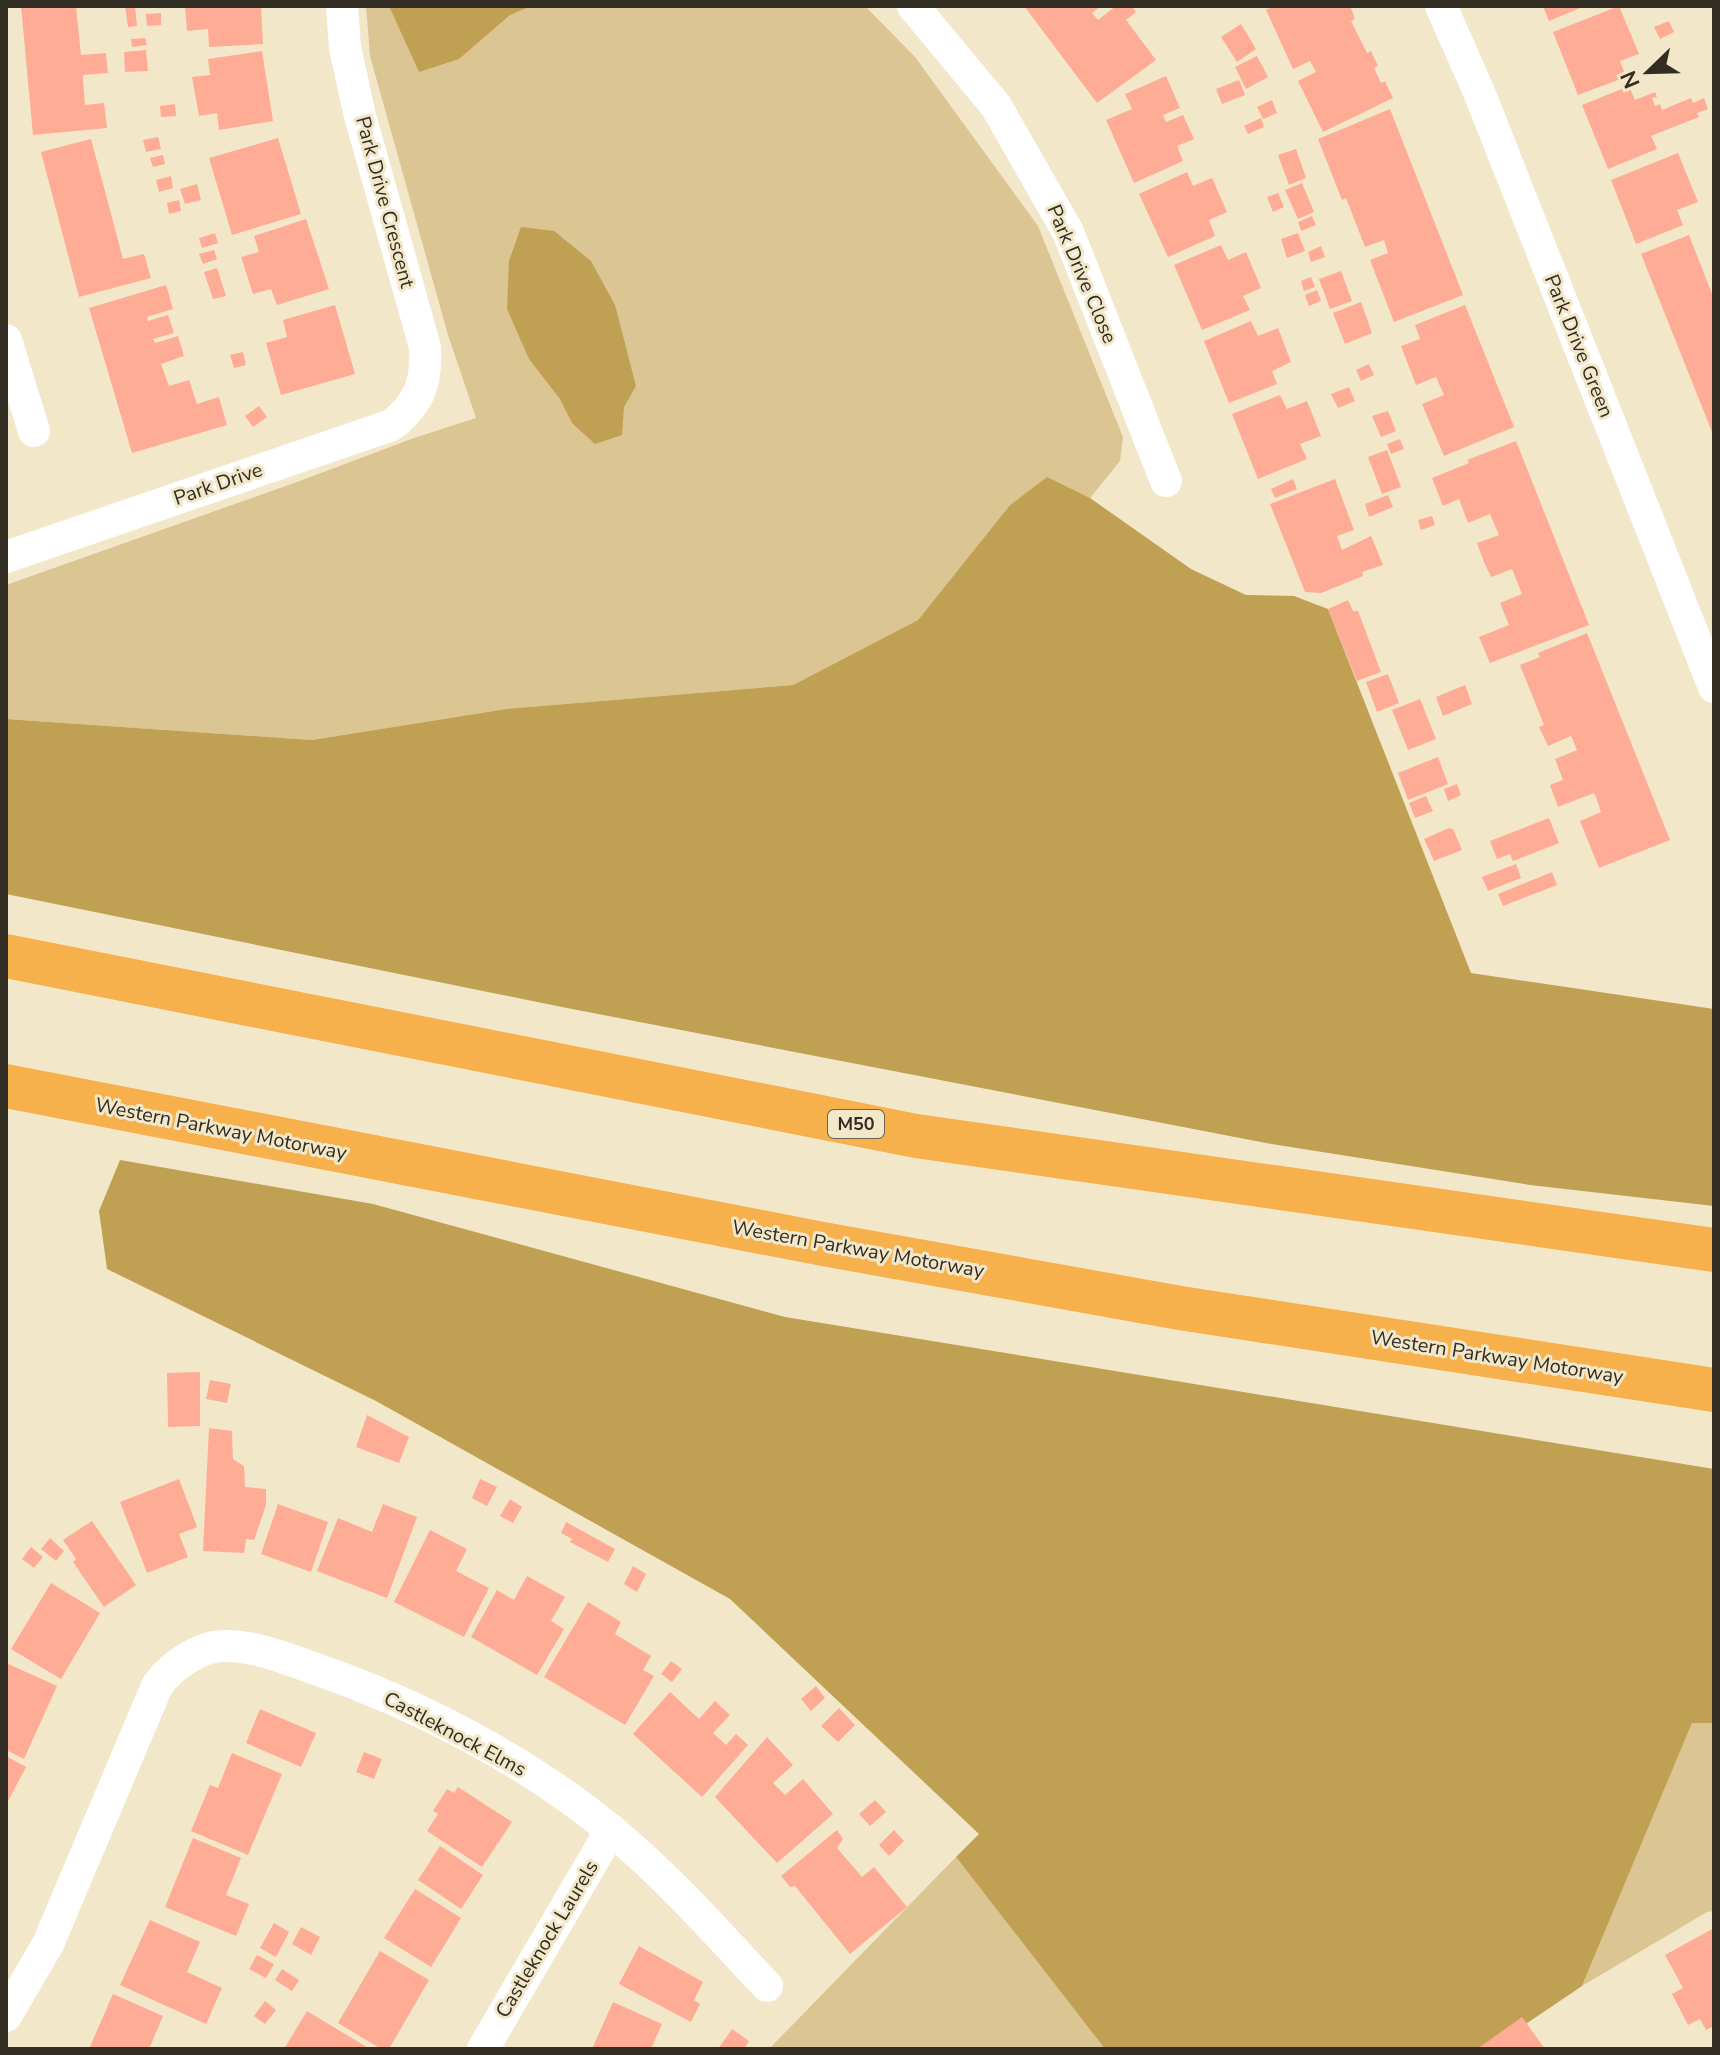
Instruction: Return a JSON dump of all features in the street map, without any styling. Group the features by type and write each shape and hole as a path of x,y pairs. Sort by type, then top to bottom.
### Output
{"highway":[{"name":"M50","path":"6,956 916,1136 1714,1250"},
{"name":"Western Parkway Motorway","path":"6,1086 808,1241 1180,1308 1714,1390"}],"street":[{"name":"Park Drive Crescent","path":"342,6 345,47 360,116 425,347 426,372 418,396"},
{"name":"Park Drive Close","path":"913,6 996,106 1068,232 1166,481"},
{"name":"Park Drive Green","path":"1441,6 1479,92 1714,687"},
{"path":"6,340 34,431"},
{"name":"Park Drive","path":"6,557 392,425 408,411 418,396"},
{"name":"Castleknock Elms","path":"6,2016 48,1944 157,1686 166,1673 206,1650 221,1646 282,1657 404,1703 473,1739 545,1783 611,1830 679,1892 767,1986"},
{"name":"Castleknock Laurels","path":"483,2049 611,1830"}],"shaded area":[{"path":"366,6 865,6 915,57 1038,226 1123,437 1120,461 1090,498 1046,478 1010,505 918,620 793,685 506,709 312,740 6,719 6,585 476,418 448,335 370,56"},
{"path":"389,6 531,6 510,15 459,59 419,72"},
{"path":"521,227 554,231 591,261 615,305 636,386 624,407 622,435 595,444 572,423 560,399 529,359 507,309 509,261"},
{"path":"1047,477 1090,498 1191,569 1246,595 1294,596 1328,609 1471,973 1714,1009 1714,1206 1530,1185 1266,1143 567,1008 6,894 6,719 312,740 506,709 793,685 918,620 1010,505"},
{"path":"120,1160 373,1204 785,1317 1714,1469 1714,1723 1692,1723 1582,1986 1489,2049 1105,2049 956,1857 979,1834 730,1599 376,1401 107,1269 99,1211"},
{"path":"1714,1722 1714,1911 1707,1912 1582,1986 1692,1723"},
{"path":"956,1857 1105,2049 769,2049"}],"building":[{"path":"21,6 76,6 81,55 106,53 108,73 83,75 83,80 85,105 104,103 107,128 33,135"},
{"path":"125,6 135,6 137,26 128,27"},
{"path":"185,6 261,6 263,44 209,47 208,29 187,31"},
{"path":"1024,6 1101,6 1092,13 1098,20 1116,6 1132,6 1136,12 1126,20 1156,60 1097,103"},
{"path":"1275,6 1350,6 1355,19 1351,21 1367,53 1371,51 1381,83 1385,81 1393,98 1323,132 1298,81 1316,72 1310,61 1293,69 1266,10"},
{"path":"1543,6 1585,6 1549,21"},
{"path":"1619,6 1639,54 1620,61 1626,77 1578,95 1553,32"},
{"path":"161,13 161,25 147,26 146,14"},
{"path":"1669,21 1674,32 1660,39 1654,27"},
{"path":"1241,24 1256,49 1237,62 1221,37"},
{"path":"145,38 147,45 132,47 131,39"},
{"path":"146,50 148,71 125,72 124,52"},
{"path":"262,51 273,121 219,130 217,113 199,116 192,77 210,75 208,59"},
{"path":"1257,56 1268,77 1246,89 1235,67"},
{"path":"1166,76 1180,108 1163,115 1166,122 1183,115 1194,139 1177,146 1183,161 1134,183 1106,120 1132,109 1125,94"},
{"path":"1239,80 1245,95 1222,104 1216,89"},
{"path":"1629,86 1635,100 1655,92 1657,97 1652,98 1655,106 1660,104 1662,110 1691,98 1693,103 1704,98 1708,109 1697,113 1699,117 1651,136 1657,149 1608,169 1582,105"},
{"path":"1272,100 1277,113 1263,119 1257,107"},
{"path":"175,104 176,116 161,117 160,106"},
{"path":"1390,109 1463,295 1394,322 1370,260 1388,253 1384,240 1365,247 1318,139"},
{"path":"1261,118 1264,127 1248,134 1244,126"},
{"path":"158,137 161,149 146,152 143,140"},
{"path":"278,138 301,214 232,235 209,158"},
{"path":"91,139 123,259 144,254 151,278 79,297 41,152"},
{"path":"1296,149 1306,178 1289,185 1278,155"},
{"path":"1678,153 1698,202 1677,210 1683,225 1636,244 1611,180"},
{"path":"163,155 165,164 153,167 150,158"},
{"path":"1187,172 1193,186 1212,178 1227,212 1209,220 1215,236 1168,257 1139,194"},
{"path":"171,176 173,188 159,192 156,180"},
{"path":"1302,183 1314,212 1298,219 1285,190"},
{"path":"197,184 201,200 185,204 180,189"},
{"path":"1278,193 1284,207 1273,212 1267,197"},
{"path":"179,200 181,211 169,214 167,203"},
{"path":"1312,216 1316,225 1301,231 1298,222"},
{"path":"306,219 329,289 277,305 271,289 253,294 241,257 259,252 254,236"},
{"path":"215,233 218,243 202,248 199,238"},
{"path":"1298,233 1305,251 1287,258 1281,239"},
{"path":"1689,235 1714,299 1714,437 1641,254"},
{"path":"1221,245 1228,260 1246,252 1261,288 1243,296 1250,310 1202,330 1174,265"},
{"path":"1321,246 1325,257 1311,262 1308,252"},
{"path":"214,250 217,259 203,264 199,254"},
{"path":"217,268 226,296 213,299 204,272"},
{"path":"1341,271 1352,301 1330,309 1319,279"},
{"path":"1311,277 1315,287 1304,291 1301,281"},
{"path":"166,285 173,309 147,317 148,321 168,315 174,333 153,339 155,343 178,336 184,356 161,364 169,386 189,380 197,404 219,397 227,425 132,453 89,308"},
{"path":"1317,290 1321,301 1309,306 1305,295"},
{"path":"1361,302 1372,333 1345,344 1333,313"},
{"path":"335,305 355,374 281,395 266,343 287,337 283,320"},
{"path":"1465,305 1514,427 1444,456 1422,404 1444,395 1436,377 1416,385 1401,346 1420,339 1415,325"},
{"path":"1251,321 1258,336 1278,328 1291,362 1272,371 1277,384 1229,403 1204,341"},
{"path":"243,352 246,365 234,368 230,355"},
{"path":"1369,364 1374,375 1361,381 1356,370"},
{"path":"1349,387 1355,401 1338,408 1331,394"},
{"path":"1280,395 1287,409 1307,401 1321,436 1300,444 1307,459 1258,479 1232,414"},
{"path":"259,406 267,417 253,427 245,416"},
{"path":"1388,411 1396,431 1381,437 1372,416"},
{"path":"1400,439 1404,449 1391,454 1387,444"},
{"path":"1516,441 1589,625 1490,663 1479,637 1509,625 1500,603 1522,594 1512,569 1491,577 1484,562 1477,543 1499,535 1490,514 1468,523 1459,499 1443,506 1432,478"},
{"path":"1387,450 1401,487 1382,494 1368,457"},
{"path":"1293,479 1297,489 1275,498 1271,489"},
{"path":"1335,479 1354,530 1337,536 1342,550 1371,536 1383,565 1321,593 1305,592 1270,504"},
{"path":"1388,495 1393,507 1369,517 1365,504"},
{"path":"1432,516 1435,525 1421,530 1418,520"},
{"path":"1348,600 1353,611 1358,611 1381,672 1357,681 1328,609"},
{"path":"1587,633 1670,840 1599,868 1580,821 1601,812 1597,800 1594,793 1558,807 1550,785 1563,780 1555,759 1577,750 1571,736 1548,746 1539,727 1544,725 1520,665 1540,657 1538,653"},
{"path":"1388,674 1399,703 1377,712 1366,682"},
{"path":"1465,685 1472,704 1443,716 1436,697"},
{"path":"1420,699 1436,739 1408,750 1392,710"},
{"path":"1438,757 1448,784 1408,800 1398,773"},
{"path":"1457,784 1461,795 1448,801 1444,789"},
{"path":"1426,796 1433,811 1415,818 1409,803"},
{"path":"1549,818 1559,843 1513,861 1510,854 1497,859 1490,841"},
{"path":"1453,829 1462,850 1434,861 1424,839"},
{"path":"1516,864 1521,878 1488,891 1482,877"},
{"path":"1552,872 1557,885 1503,906 1498,894"},
{"path":"200,1372 200,1426 168,1427 167,1373"},
{"path":"210,1380 231,1384 227,1403 206,1399"},
{"path":"367,1415 409,1437 399,1463 356,1447"},
{"path":"209,1428 232,1431 233,1459 244,1466 245,1487 266,1489 266,1505 254,1540 246,1539 244,1553 203,1551"},
{"path":"179,1479 197,1527 179,1534 188,1557 147,1573 120,1502"},
{"path":"480,1479 497,1487 487,1506 472,1498"},
{"path":"510,1499 522,1507 513,1523 500,1516"},
{"path":"278,1504 328,1522 311,1572 261,1554"},
{"path":"383,1504 417,1517 387,1598 317,1571 338,1518 372,1532"},
{"path":"92,1521 136,1585 104,1607 73,1562 76,1559 63,1540"},
{"path":"566,1522 615,1549 608,1562 570,1542 572,1539 561,1533"},
{"path":"430,1530 467,1549 456,1571 489,1588 464,1637 394,1602"},
{"path":"50,1538 64,1551 56,1561 41,1549"},
{"path":"31,1547 43,1557 34,1568 22,1559"},
{"path":"633,1566 646,1574 637,1592 624,1584"},
{"path":"527,1576 565,1597 551,1621 564,1629 537,1675 471,1637 497,1590 514,1600"},
{"path":"51,1583 100,1613 61,1679 11,1649"},
{"path":"588,1602 621,1622 615,1634 651,1656 643,1670 654,1676 625,1725 544,1677"},
{"path":"671,1661 682,1669 672,1682 661,1674"},
{"path":"6,1663 57,1686 24,1759 6,1750"},
{"path":"816,1686 825,1698 811,1711 801,1699"},
{"path":"670,1692 699,1719 715,1701 730,1715 713,1733 726,1745 736,1734 748,1745 702,1797 633,1734"},
{"path":"839,1708 855,1725 838,1742 821,1726"},
{"path":"260,1709 316,1733 301,1767 246,1743"},
{"path":"767,1737 793,1765 773,1783 785,1795 803,1779 833,1814 777,1863 715,1797"},
{"path":"364,1752 382,1759 374,1779 356,1772"},
{"path":"232,1753 282,1774 248,1855 191,1831 210,1785 218,1788"},
{"path":"6,1756 26,1767 6,1805"},
{"path":"458,1787 512,1822 482,1867 427,1831 438,1814 433,1811 447,1789 454,1793"},
{"path":"875,1800 886,1812 870,1826 859,1814"},
{"path":"837,1830 843,1839 837,1848 862,1877 874,1867 907,1907 850,1954 795,1886 790,1887 781,1876"},
{"path":"894,1830 904,1841 889,1856 879,1845"},
{"path":"193,1838 241,1858 226,1895 249,1904 236,1936 165,1907"},
{"path":"440,1846 483,1875 461,1909 418,1880"},
{"path":"415,1889 461,1918 431,1967 384,1938"},
{"path":"150,1920 200,1942 187,1972 222,1988 206,2024 120,1985"},
{"path":"274,1923 289,1932 276,1957 260,1948"},
{"path":"301,1927 320,1937 311,1955 292,1944"},
{"path":"1714,1928 1714,2026 1706,2030 1700,2019 1688,2025 1672,1994 1683,1988 1665,1955"},
{"path":"639,1946 703,1982 694,2000 700,2004 691,2022 619,1984"},
{"path":"380,1951 429,1980 389,2049 381,2049 338,2023"},
{"path":"257,1955 274,1964 266,1978 249,1969"},
{"path":"282,1969 299,1980 292,1991 275,1980"},
{"path":"113,1994 163,2016 149,2049 89,2049"},
{"path":"265,2001 276,2010 265,2024 254,2016"},
{"path":"613,2002 662,2024 651,2049 592,2049"},
{"path":"307,2011 370,2049 284,2049"},
{"path":"1522,2017 1545,2049 1477,2049"},
{"path":"732,2029 749,2041 744,2049 718,2049"}]}
